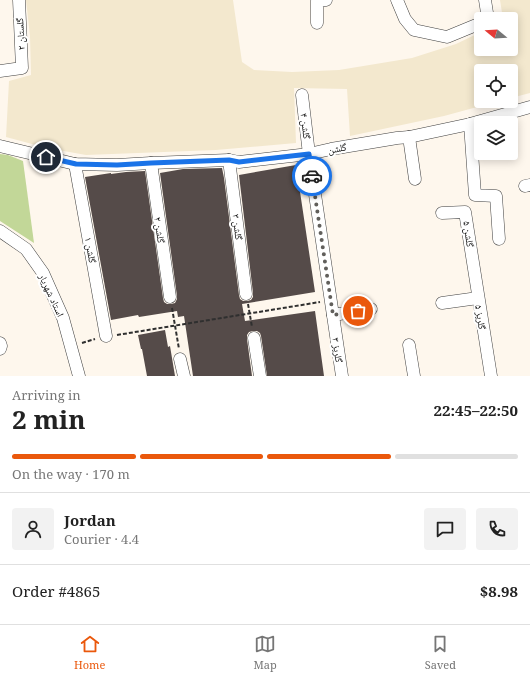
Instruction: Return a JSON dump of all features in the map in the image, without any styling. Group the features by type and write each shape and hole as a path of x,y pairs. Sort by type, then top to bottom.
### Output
{"street":[{"name":"گلستان ۲","path":"0,71 22,68 19,0"},
{"path":"317,23 317,1 326,0"},
{"path":"397,0 405,19 414,30 447,37 474,25"},
{"path":"485,0 487,12"},
{"name":"گلشن ۴","path":"302,95 330,300"},
{"name":"گلشن","path":"0,146 76,164 117,165 229,160 239,162 309,154 409,136 470,124 530,107"},
{"path":"470,124 476,194 496,196 499,239"},
{"path":"409,136 415,179"},
{"name":"گلشن ۳","path":"229,160 246,294"},
{"name":"گلشن ۲","path":"151,163 170,297"},
{"name":"گلشن ۱","path":"76,164 106,336"},
{"name":"گلشن ۵","path":"442,213 465,212 472,257"},
{"name":"استاد شهریار","path":"0,230 26,249 42,273 63,318 80,376"},
{"name":"گلریز ۵","path":"472,257 491,376"},
{"path":"442,303 478,298"},
{"name":"گلریز ۳","path":"330,300 342,376"},
{"path":"333,315 371,309"},
{"path":"254,338 260,376"},
{"path":"0,343 0,349"},
{"path":"409,345 414,376"},
{"path":"180,359 184,376"}],"path":[{"path":"246,294 254,338"},
{"path":"170,297 180,359"},
{"path":"71,346 106,336 330,300"}],"shaded area":[{"path":"26,0 233,0 242,62 254,70 292,72 339,70 412,58 456,44 474,35 474,56 518,56 518,12 502,12 500,0 530,0 530,93 518,96 518,64 474,64 474,108 444,116 350,136 347,89 294,88 296,143 216,150 86,155 47,148 6,137 9,81 31,75 30,36"}],"green space":[{"path":"0,154 8,155 23,161 34,243 0,221"}],"building":[{"path":"296,165 315,292 242,304 245,321 315,311 324,376 267,376 261,336 257,331 253,331 249,332 247,335 252,376 193,376 184,316 178,317 177,311 139,317 138,315 111,320 85,177 111,173 145,171 163,298 164,302 171,304 175,303 177,296 160,173 183,169 222,168 239,295 240,299 247,301 251,300 253,293 239,175"},
{"path":"165,330 168,347 170,346 175,376 147,376 138,335"}],"way so far":[{"path":"312,176 333,315 358,311"}],"route":[{"path":"46,157 76,164 117,165 229,160 239,162 309,154 312,176"}]}
